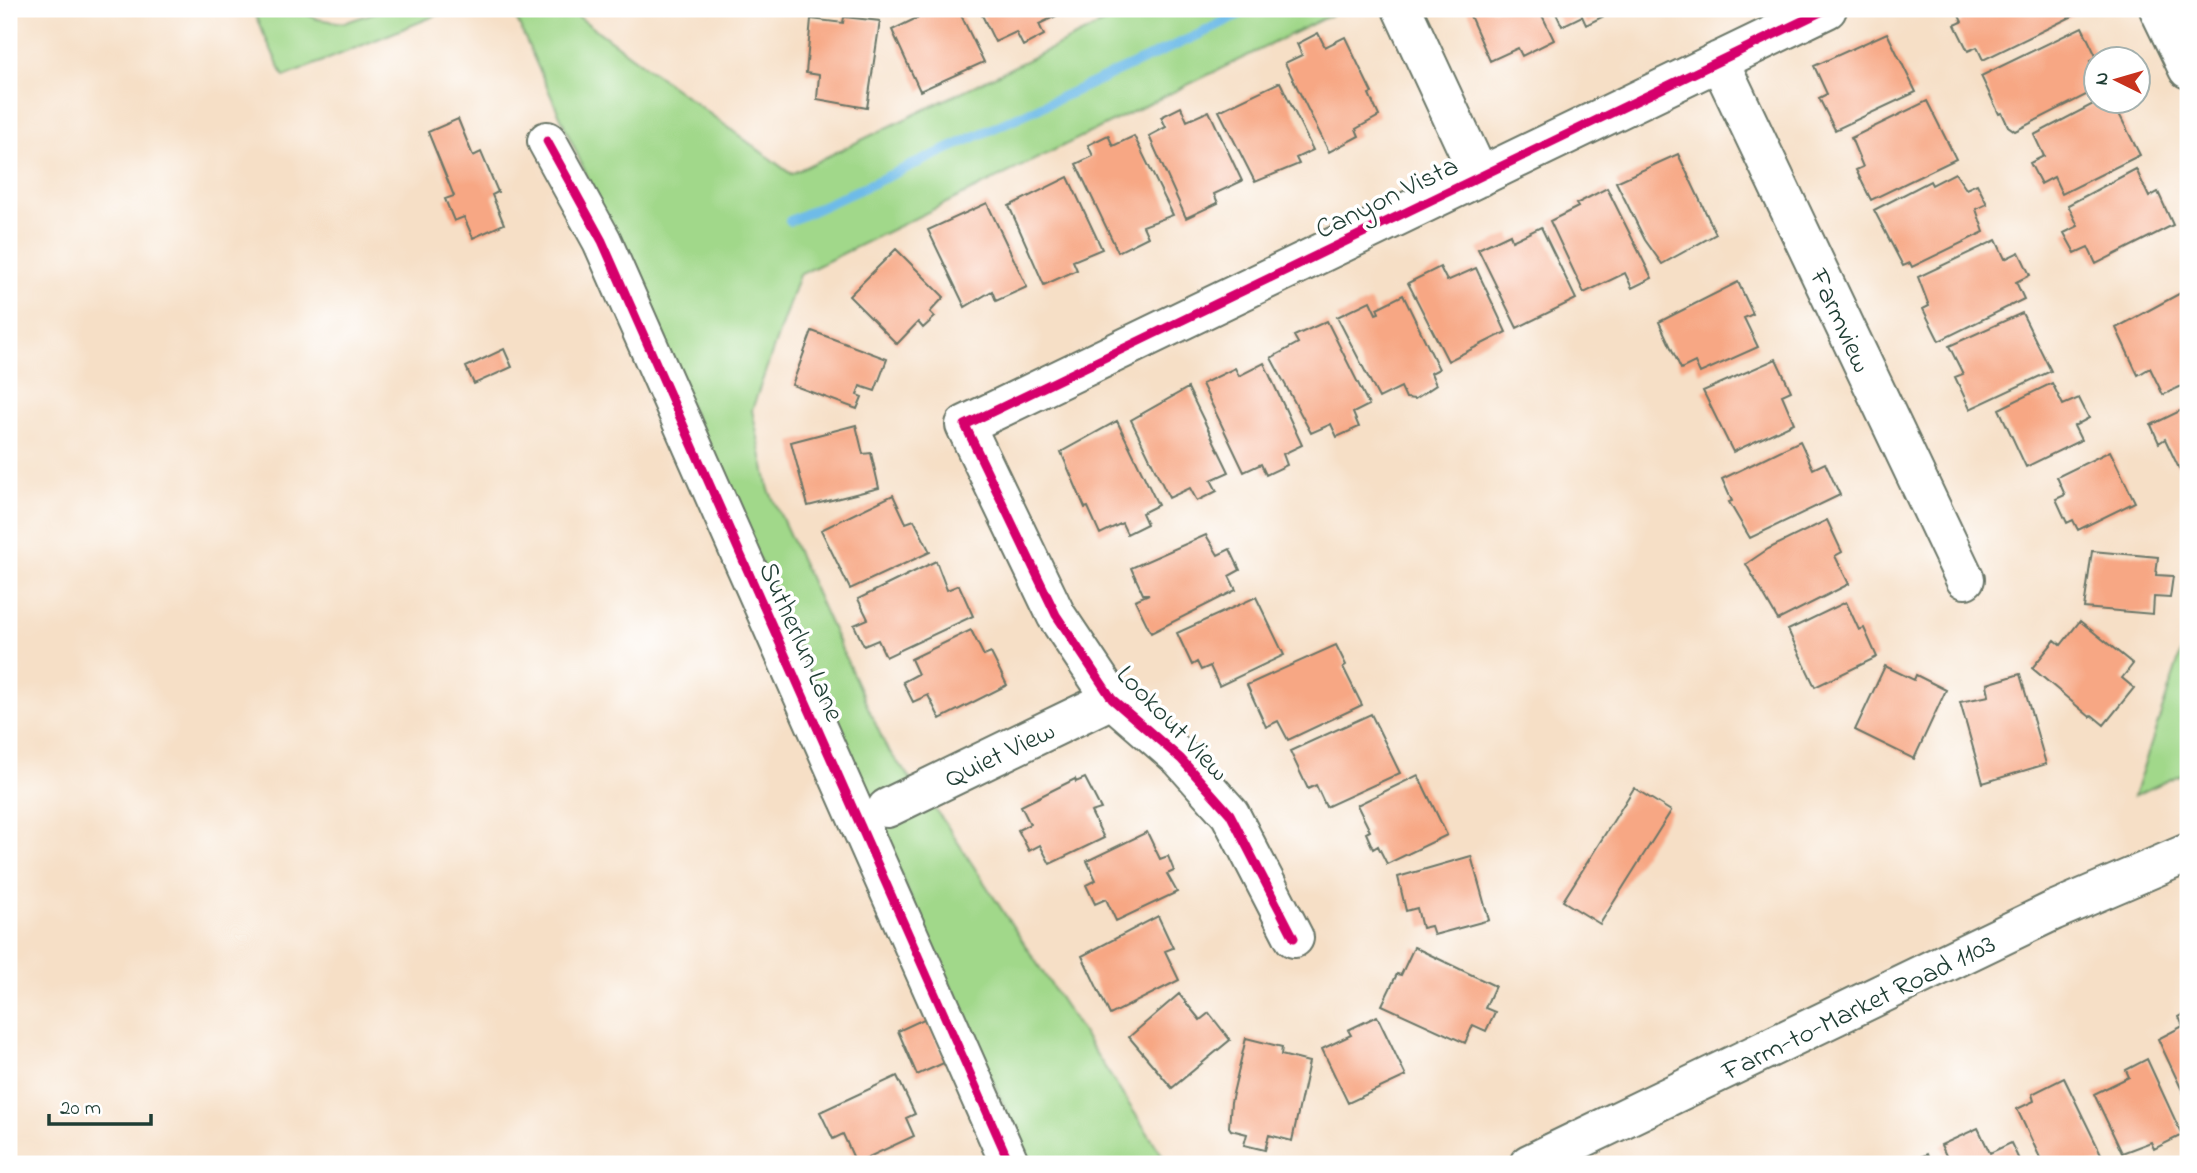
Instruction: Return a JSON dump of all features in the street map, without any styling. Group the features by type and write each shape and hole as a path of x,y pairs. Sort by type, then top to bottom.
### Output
{"street":[{"path":"1402,9 1479,177"},
{"name":"Canyon Vista","path":"965,425 1828,9"},
{"path":"2159,9 2188,68"},
{"name":"Farmview","path":"1719,61 1965,579"},
{"name":"Sutherlun Lane","path":"547,141 602,241 1010,1164"},
{"name":"Lookout View","path":"965,425 1056,615 1111,699 1181,760 1230,814 1294,938"},
{"name":"Quiet View","path":"887,808 1111,699"},
{"name":"Farm-to-Market Road 1103","path":"1529,1164 2053,911 2188,853"}],"green space":[{"path":"252,9 297,9 317,19 344,23 385,9 452,9 284,77"},
{"path":"512,9 568,9 791,174 1133,9 1343,9 799,275 752,410 769,490 887,749 944,821 1168,1164 1030,1164"},
{"path":"2188,631 2188,771 2134,796"}],"building":[{"path":"925,9 958,9 984,62 920,91 892,30 919,17 917,13"},
{"path":"979,9 1052,9 1056,16 1039,24 1044,35 1023,46 1016,32 995,42"},
{"path":"1467,9 1539,9 1554,40 1522,56 1518,48 1490,61"},
{"path":"1554,9 1618,9 1586,25 1582,16 1562,26"},
{"path":"1956,9 2069,9 2073,16 1983,60 1977,47 1968,51 1955,25 1962,22"},
{"path":"844,17 880,21 867,108 817,99 819,75 806,73 811,19 843,23"},
{"path":"2082,27 2091,46 2082,46 2082,97 2015,131 2008,126 2002,113 1999,114 1981,76"},
{"path":"1318,33 1325,47 1345,37 1372,93 1369,94 1379,116 1356,129 1359,136 1329,152 1285,63 1302,55 1297,44"},
{"path":"1887,33 1916,92 1835,130 1819,98 1827,94 1814,66"},
{"path":"1280,82 1313,150 1296,158 1299,164 1255,182 1219,111"},
{"path":"1927,101 1956,159 1871,200 1856,170 1863,167 1851,138"},
{"path":"1181,107 1187,121 1209,111 1242,181 1214,194 1218,203 1186,218 1149,136 1166,127 1161,117"},
{"path":"2082,110 2082,116 2120,116 2140,155 2062,194 2054,177 2041,184 2030,163 2044,156 2034,135"},
{"path":"458,119 473,156 481,152 498,192 492,195 504,224 473,238 464,217 454,221 445,199 454,196 428,132"},
{"path":"1108,135 1113,146 1134,136 1173,215 1143,226 1148,237 1118,252 1076,164 1093,156 1088,145"},
{"path":"1678,154 1716,234 1662,264 1645,240 1616,182"},
{"path":"2136,169 2149,197 2158,192 2173,225 2096,264 2088,247 2075,253 2064,233 2078,226 2068,205"},
{"path":"1955,173 1966,189 1977,184 1987,204 1976,209 1984,232 1912,267 1910,263 1903,266 1874,210 1930,181 1932,185"},
{"path":"1068,177 1102,249 1073,261 1077,270 1044,285 1009,206"},
{"path":"1607,188 1652,278 1632,288 1625,273 1584,293 1550,221"},
{"path":"987,203 1027,287 996,301 992,291 965,307 928,230"},
{"path":"1541,227 1576,299 1517,328 1478,249 1510,234 1512,241"},
{"path":"1996,240 2005,259 2019,252 2030,275 2016,282 2024,299 1939,341 1923,309 1929,306 1918,277"},
{"path":"896,249 944,297 930,312 935,317 923,328 918,322 897,344 849,296"},
{"path":"1440,267 1447,281 1476,268 1506,332 1448,361 1408,283"},
{"path":"1738,282 1753,314 1744,318 1758,347 1700,373 1695,362 1681,369 1659,322"},
{"path":"2188,289 2188,383 2163,395 2150,368 2138,375 2116,328"},
{"path":"1403,295 1439,369 1431,373 1436,385 1415,399 1406,398 1401,387 1379,398 1337,317 1370,301 1376,314 1379,313 1377,308"},
{"path":"2022,313 2051,371 1970,409 1955,377 1963,374 1949,346"},
{"path":"1327,321 1369,405 1353,413 1359,427 1337,437 1331,424 1311,433 1271,358 1298,343 1294,336"},
{"path":"812,331 887,359 875,391 860,386 857,395 862,397 857,409 792,385"},
{"path":"504,349 512,367 474,384 466,367"},
{"path":"1776,359 1791,391 1782,395 1794,423 1733,452 1703,391"},
{"path":"1264,363 1302,445 1283,454 1287,465 1266,475 1261,464 1244,472 1202,384 1235,368 1239,376"},
{"path":"2052,383 2063,405 2079,398 2089,418 2074,426 2081,440 2026,467 1999,409"},
{"path":"1188,388 1229,472 1211,480 1217,491 1197,501 1190,488 1169,498 1131,420"},
{"path":"2188,407 2188,477 2184,479 2165,439 2159,443 2151,425"},
{"path":"1117,421 1158,505 1142,513 1147,524 1127,534 1122,523 1100,534 1088,507 1085,508 1061,452"},
{"path":"856,425 863,454 871,453 879,488 808,506 791,442"},
{"path":"1800,441 1813,469 1825,463 1840,495 1750,538 1729,502 1732,501 1722,479"},
{"path":"2110,451 2135,502 2078,530 2073,520 2067,523 2056,499 2065,495 2057,477"},
{"path":"893,495 906,523 914,520 930,552 850,589 821,530"},
{"path":"1827,520 1842,552 1835,556 1849,584 1778,620 1746,564 1768,549"},
{"path":"1206,535 1218,555 1230,549 1240,570 1229,576 1236,590 1151,633 1135,600 1149,594 1143,594 1131,568"},
{"path":"2092,551 2158,557 2156,575 2173,576 2170,598 2154,597 2153,614 2084,608"},
{"path":"936,561 947,590 959,585 973,616 886,657 878,640 864,646 854,625 868,619 858,599"},
{"path":"1256,597 1284,655 1219,686 1210,666 1201,670 1197,662 1192,665 1177,633"},
{"path":"1846,602 1859,630 1864,628 1877,657 1815,687 1788,630"},
{"path":"2080,621 2133,664 2122,678 2134,688 2104,725 2092,715 2090,717 2032,668 2055,640 2061,645"},
{"path":"971,630 984,656 991,653 1007,685 940,719 928,695 913,702 903,682 918,674 911,659"},
{"path":"1336,645 1346,665 1343,667 1362,705 1288,740 1278,721 1266,727 1247,685"},
{"path":"1885,666 1914,680 1916,675 1946,690 1914,759 1855,730"},
{"path":"2020,674 2046,764 1983,783 1960,702 1989,696 1987,684"},
{"path":"1371,714 1400,773 1326,807 1316,785 1308,789 1290,751"},
{"path":"1418,775 1447,835 1387,864 1378,846 1373,849 1366,833 1370,831 1357,805"},
{"path":"1085,778 1101,809 1091,812 1104,838 1050,864 1040,845 1029,851 1018,830 1030,824 1021,806 1075,779 1076,782"},
{"path":"1634,788 1671,811 1600,924 1563,901"},
{"path":"1147,832 1160,859 1168,856 1174,871 1167,874 1177,892 1116,921 1106,899 1095,904 1086,885 1096,880 1087,861"},
{"path":"1471,856 1489,920 1434,935 1431,926 1422,928 1417,908 1406,911 1398,877"},
{"path":"1158,916 1173,948 1165,951 1179,980 1110,1015 1082,956"},
{"path":"1414,947 1495,986 1485,1008 1495,1012 1486,1031 1473,1025 1465,1043 1382,1005 1397,974 1401,975"},
{"path":"1179,994 1200,1020 1209,1013 1230,1040 1172,1088 1129,1037"},
{"path":"2188,1012 2188,1103 2158,1039 2183,1026 2179,1017"},
{"path":"1377,1016 1406,1076 1348,1103 1322,1049 1351,1035 1348,1030"},
{"path":"926,1018 946,1062 917,1075 898,1031"},
{"path":"1246,1038 1282,1047 1281,1055 1309,1062 1292,1141 1269,1135 1265,1150 1244,1145 1247,1134 1229,1127 1231,1102"},
{"path":"2147,1059 2182,1135 2154,1149 2151,1142 2122,1153 2094,1094 2129,1077 2126,1070"},
{"path":"897,1076 915,1114 906,1118 914,1136 856,1163 843,1134 833,1139 820,1112"},
{"path":"2064,1078 2105,1162 2043,1164 2017,1109 2034,1101 2032,1094"},
{"path":"1978,1128 1990,1153 2011,1143 2021,1164 1950,1164 1941,1145"},
{"path":"1927,1154 1931,1164 1905,1164"}],"waterway":[{"path":"790,221 1200,34 1249,9"}],"cycle path":[{"path":"1294,938 1230,814 1181,759 1112,699 1056,615 965,425 1827,9"},
{"path":"547,141 602,241 1010,1164"}]}
